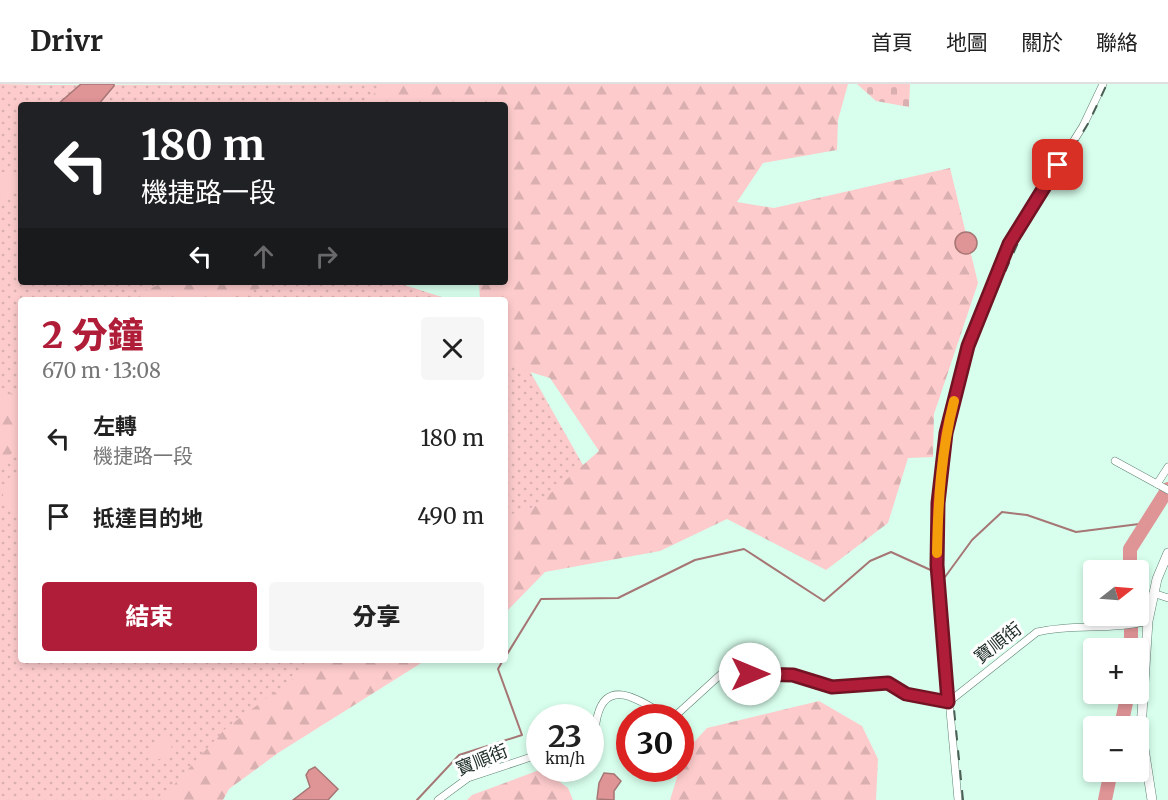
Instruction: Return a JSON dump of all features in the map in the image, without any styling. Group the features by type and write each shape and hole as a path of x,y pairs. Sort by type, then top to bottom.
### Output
{"street":[{"path":"958,800 938,579 938,503 946,433 968,346 1009,244 1083,126 1103,84"},
{"path":"1115,461 1168,490"},
{"path":"1159,485 1168,467"},
{"path":"1149,606 1168,553"},
{"path":"1153,593 1168,598"},
{"name":"寶順街","path":"948,702 1037,632 1051,628 1088,629 1108,626"},
{"path":"1144,626 1141,729 1152,800"},
{"path":"688,704 720,675 793,675 832,687 888,683 906,694 948,702"},
{"path":"602,704 606,697 616,693 630,695 646,704"},
{"name":"寶順街","path":"438,800 468,778 526,759"}],"green space":[{"path":"0,84 404,84 392,102 18,102 18,285 203,285 173,297 18,297 18,399 0,415"},
{"path":"380,84 848,84 838,120 837,150 763,163 737,202 774,208 950,168 978,283 934,414 933,457 908,458 888,523 826,570 727,519 660,551 545,572 508,610 508,515 536,506 599,451 550,378 508,366 508,297 480,297 479,285 508,285 508,102 369,102"},
{"path":"857,84 910,84 909,107 876,101"},
{"path":"11,170 18,175 18,188 13,194 2,197 0,173"},
{"path":"158,285 269,285 234,297 133,297"},
{"path":"235,285 404,285 442,297 203,297"},
{"path":"508,333 596,488 508,558"},
{"path":"18,387 18,447 0,465 0,398 10,395"},
{"path":"18,431 18,663 375,663 202,800 0,800 0,452"},
{"path":"18,476 18,512 15,513 6,505 3,496 4,487 10,477"},
{"path":"314,663 421,663 278,753 229,789 223,800 160,800 225,729"},
{"path":"819,701 862,726 878,759 876,800 670,800 676,782 694,782 694,742 707,728"},
{"path":"168,737 172,749 166,756 157,760 148,753 155,742"},
{"path":"526,775 526,782 560,782 568,788 573,800 467,800 472,795"}],"shaded area":[{"path":"81,84 114,84 101,102 60,102"},
{"path":"966,232 974,235 977,243 974,251 966,254 958,251 955,243 958,235"},
{"path":"315,767 338,789 328,800 293,800 310,787 306,775"},
{"path":"604,773 616,776 616,782 620,782 614,791 614,800 597,799 599,783 604,782"}],"waterway":[{"path":"1130,560 1130,549 1168,489"},
{"path":"940,574 945,577 972,540 1002,512 1027,515 1076,532 1147,523"},
{"path":"508,653 541,599 618,598 695,560 744,549 824,601 870,561 891,552 935,572"},
{"path":"1131,626 1131,638"},
{"path":"417,800 459,755 522,735 498,669 501,663"},
{"path":"1123,716 1126,704"},
{"path":"1105,800 1109,782"}],"railway":[{"path":"963,800 943,598 942,492 952,425 972,346 1025,227 1089,122 1107,84"}],"slow traffic":[{"path":"937,553 938,503 946,433 954,401"}],"route":[{"path":"750,674 793,675 832,687 860,687 874,682 888,683 906,694 930,701 946,704 948,702 937,565 938,503 946,433 968,346 1009,244 1058,165"}]}
